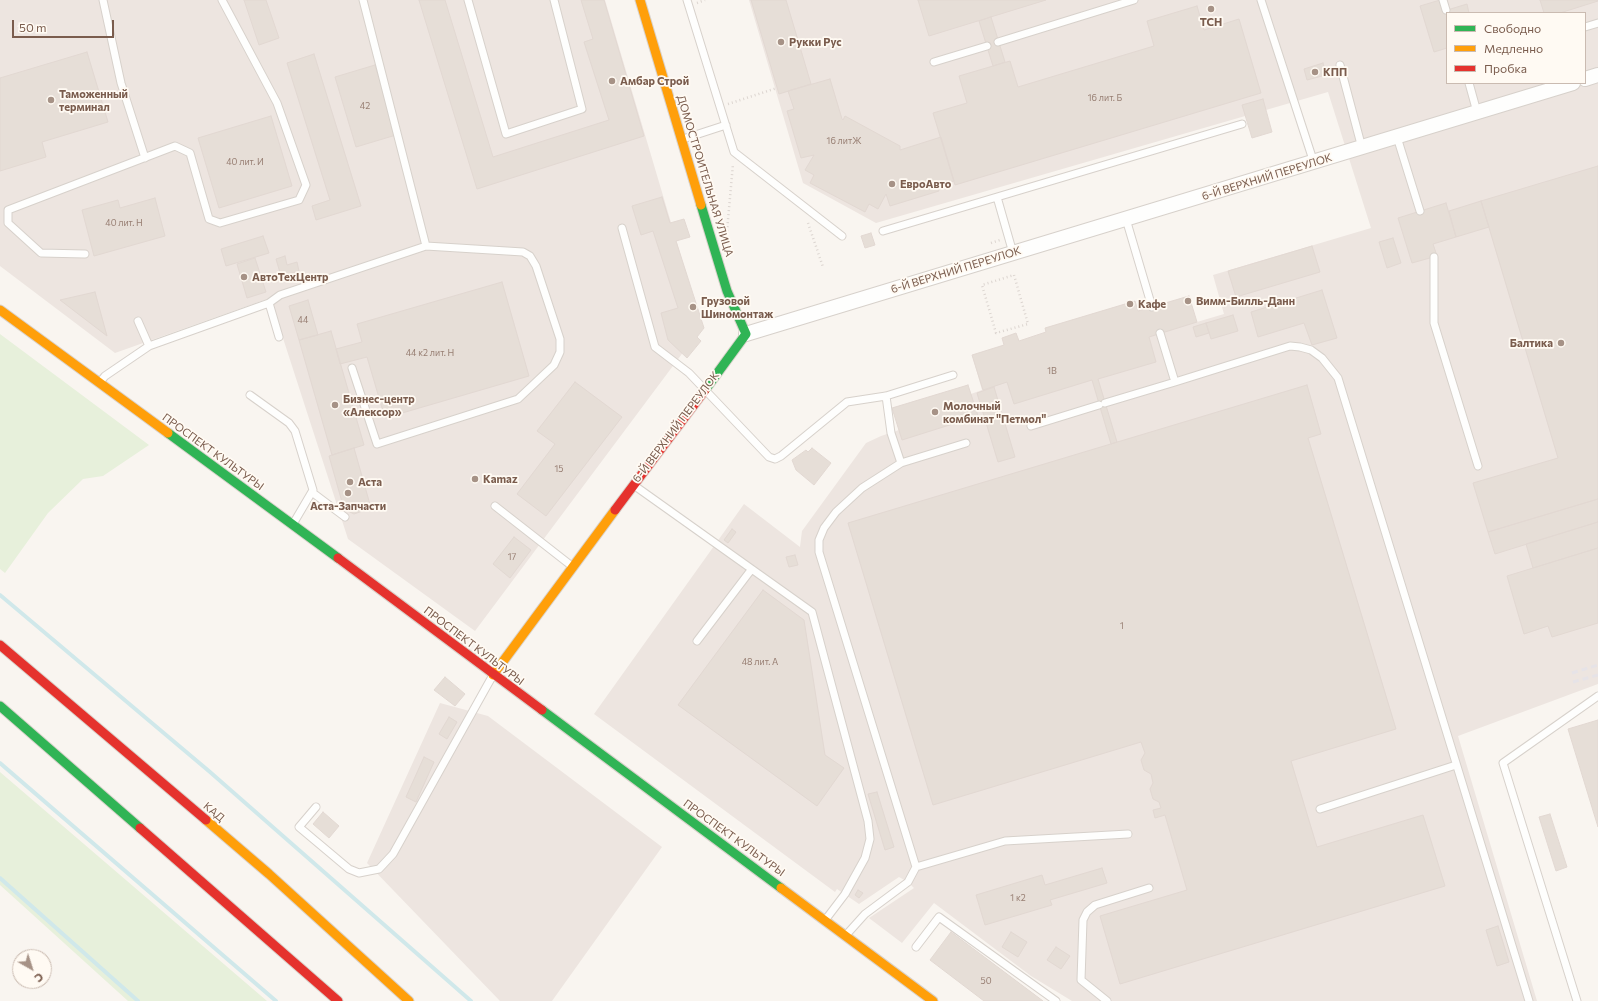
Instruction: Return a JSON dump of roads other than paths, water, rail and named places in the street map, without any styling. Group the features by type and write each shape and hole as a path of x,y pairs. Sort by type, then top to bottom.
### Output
{"main road":[{"name":"ДОМОСТРОИТЕЛЬНАЯ УЛИЦА","path":"640,0 727,291 746,334"},
{"name":"ПРОСПЕКТ КУЛЬТУРЫ","path":"0,310 293,525 933,1001"},
{"name":"6-Й ВЕРХНИЙ ПЕРЕУЛОК","path":"493,675 746,334"},
{"name":"КАД","path":"0,645 269,874 409,1001"},
{"path":"0,706 338,1001"}],"street":[{"path":"1586,79 1598,76"},
{"name":"6-Й ВЕРХНИЙ ПЕРЕУЛОК","path":"746,334 1314,163 1570,84"}],"lane":[{"path":"103,0 121,83 145,158"},
{"path":"85,254 41,253 8,223 8,210 175,146 190,153 209,219 220,223 299,200 306,185 277,103 222,0"},
{"path":"363,0 426,246"},
{"path":"468,0 506,134 582,109 554,0"},
{"path":"688,0 734,152 842,236"},
{"path":"998,42 1134,0"},
{"path":"1261,0 1314,163"},
{"path":"1443,0 1446,10"},
{"path":"1586,27 1598,23"},
{"path":"934,62 987,46"},
{"path":"1340,65 1362,148"},
{"path":"1468,84 1477,112"},
{"path":"883,231 1242,124"},
{"path":"681,140 726,125"},
{"path":"1397,137 1420,211"},
{"path":"997,197 1012,253"},
{"path":"1126,219 1152,307"},
{"path":"622,228 655,347 689,373 769,457 775,459 847,402 886,396 953,375"},
{"path":"99,384 105,376 149,346 269,303 280,295 426,246 522,252 530,256 536,266 560,339 560,352 554,365 518,399 377,444 352,368"},
{"path":"1434,257 1434,323 1478,466"},
{"path":"269,303 279,337"},
{"path":"138,321 149,346"},
{"path":"1160,333 1175,382"},
{"path":"1031,426 1290,346 1300,346 1311,350 1322,358 1338,378 1528,1001"},
{"path":"250,395 292,427 313,488 312,493 293,525"},
{"path":"886,396 891,433 901,463"},
{"path":"846,935 865,914 908,882 916,867 819,552 819,540 824,528 836,512 862,488 901,463 966,443"},
{"path":"633,485 812,612 868,821 870,839 865,858 845,894 825,920"},
{"path":"312,493 345,517"},
{"path":"495,506 573,567"},
{"path":"697,641 751,570"},
{"path":"316,807 299,827 349,869 359,873 379,869 393,854 493,675"},
{"path":"1577,1001 1503,763 1598,696"},
{"path":"1320,809 1456,765"},
{"path":"916,867 1005,841 1128,834"},
{"path":"1107,1001 1081,980 1083,920 1087,912 1095,905 1149,888"},
{"path":"916,948 939,917 1056,1001"}],"waterway":[{"path":"0,595 210,772 471,1001"},
{"path":"0,763 276,1001"},
{"path":"0,878 138,1001"}],"railway":[{"path":"1572,673 1598,665"},
{"path":"1573,682 1598,675"}],"place":[{"name":"ТСН","path":"1211,9"},
{"name":"Рукки Рус","path":"781,42"},
{"name":"КПП","path":"1315,72"},
{"name":"Амбар Строй","path":"612,81"},
{"name":"Таможенный терминал","path":"51,100"},
{"name":"ЕвроАвто","path":"892,184"},
{"name":"АвтоТехЦентр","path":"244,277"},
{"name":"Вимм-Билль-Данн","path":"1188,301"},
{"name":"Кафе","path":"1130,304"},
{"name":"Грузовой Шиномонтаж","path":"693,307"},
{"name":"Балтика","path":"1561,343"},
{"name":"Бизнес-центр «Алексор»","path":"335,405"},
{"name":"Молочный комбинат \"Петмол\"","path":"935,412"},
{"name":"Kamaz","path":"475,479"},
{"name":"Аста","path":"350,482"},
{"name":"Аста-Запчасти","path":"348,493"}]}
